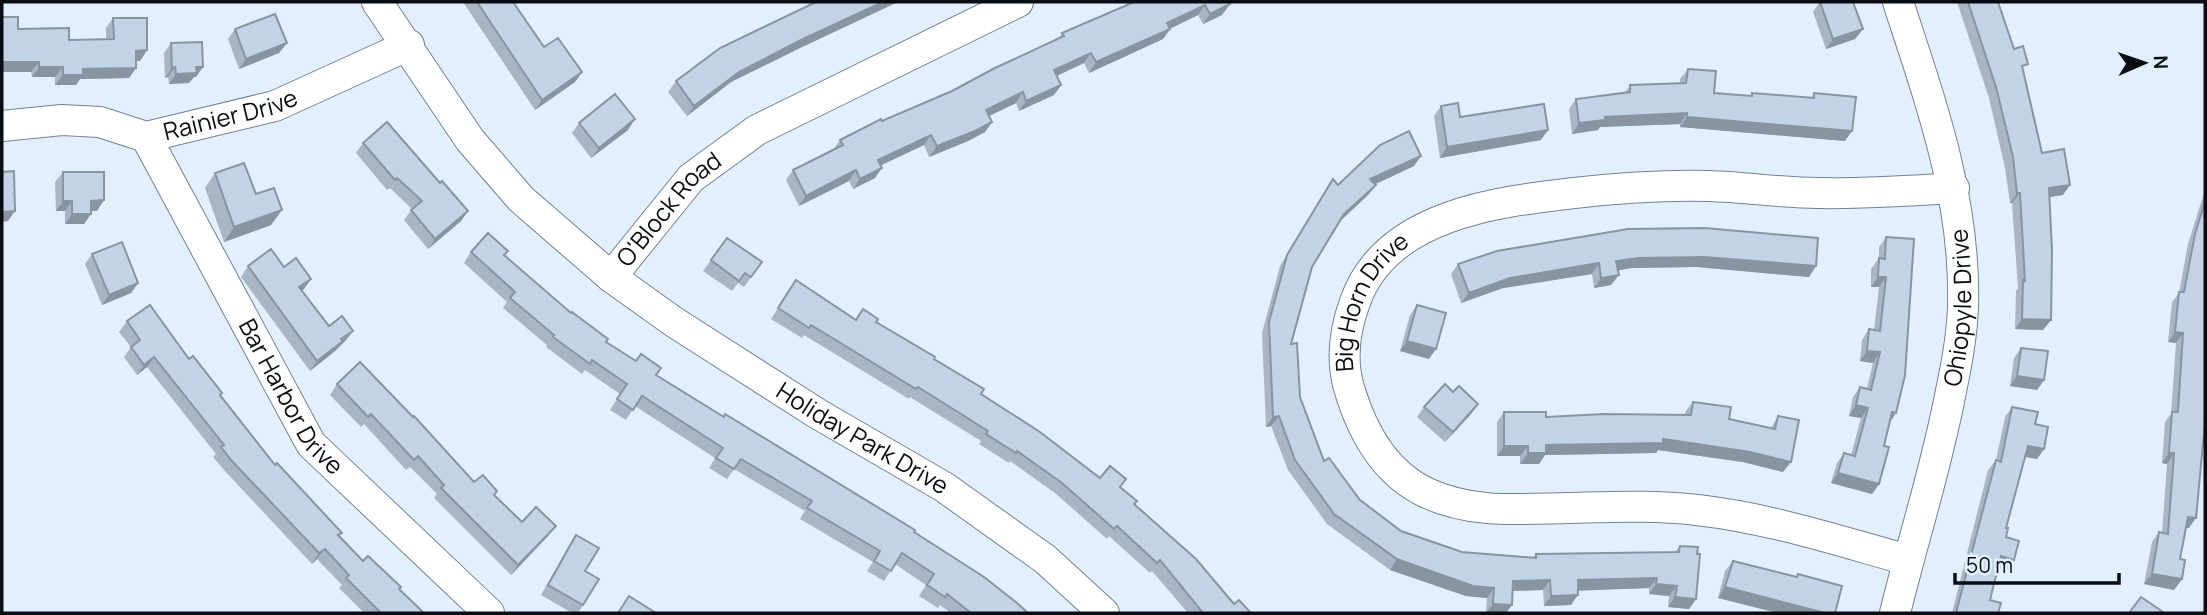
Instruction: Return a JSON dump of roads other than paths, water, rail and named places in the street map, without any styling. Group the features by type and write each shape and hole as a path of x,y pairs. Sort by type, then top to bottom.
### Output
{"street":[{"name":"O'Block Road","path":"377,2 470,139 521,199 611,277 691,178 757,130 1018,2"},
{"name":"Ohiopyle Drive","path":"1895,613 1942,442 1960,346 1963,270 1954,188 1942,135 1898,2"},
{"name":"Rainier Drive","path":"2,126 62,120 100,122 146,137 275,106 408,45"},
{"name":"Bar Harbor Drive","path":"146,137 311,444 489,613"},
{"name":"Big Horn Drive","path":"1908,561 1795,528 1698,510 1646,506 1516,510 1483,508 1451,502 1426,493 1405,480 1385,462 1368,439 1356,412 1347,380 1344,350 1349,318 1360,289 1379,262 1402,241 1461,212 1533,198 1668,186 1713,186 1815,193 1954,188"},
{"name":"Holiday Park Drive","path":"611,277 674,322 818,414 944,487 1045,559 1104,613"}]}
